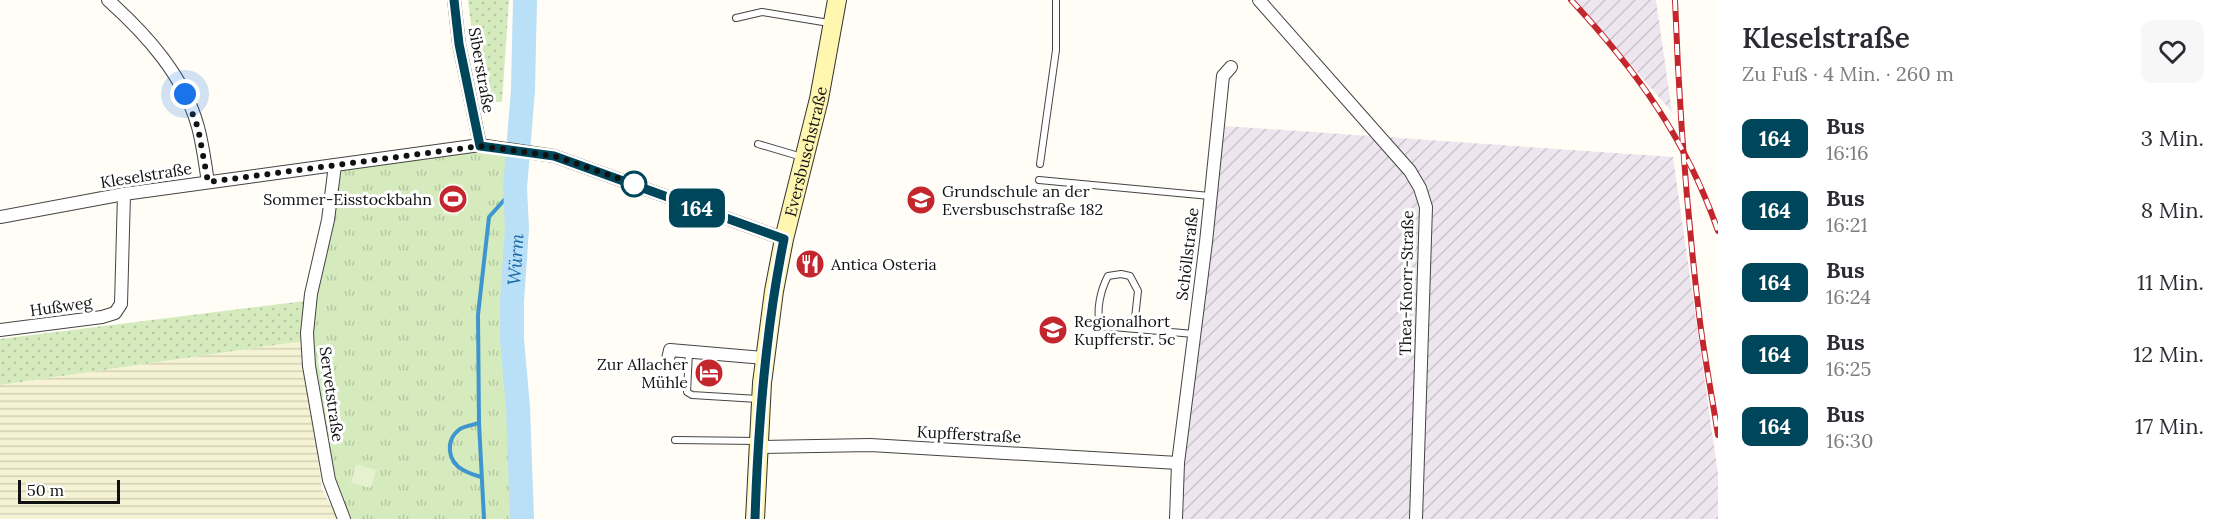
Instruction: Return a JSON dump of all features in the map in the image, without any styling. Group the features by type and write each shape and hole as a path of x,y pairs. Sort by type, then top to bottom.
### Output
{"main road":[{"name":"Eversbuschstraße","path":"755,519 761,399 774,291 784,239 805,158 837,0"}],"street":[{"name":"Siberstraße","path":"454,0 459,44 480,146"},
{"name":"Thea-Knorr-Straße","path":"1259,0 1410,171 1420,188 1426,207 1416,519"},
{"path":"110,1 162,57 179,81 198,128 208,182"},
{"name":"Schöllstraße","path":"1176,519 1178,463 1211,196 1223,76 1231,67"},
{"name":"Kleselstraße","path":"0,217 124,194 480,146 564,159 784,239"},
{"name":"Servetstraße","path":"335,165 328,220 311,294 308,333 309,366 329,480 344,519"},
{"name":"Hußweg","path":"0,330 102,317 116,313 121,304 124,194"},
{"path":"668,359 670,350 765,358"},
{"name":"Kupfferstraße","path":"758,444 870,445 1178,463"}],"lane":[{"path":"1041,164 1056,50 1056,0"},
{"path":"736,18 762,12 833,23"},
{"path":"758,144 805,158"},
{"path":"1040,180 1211,196"},
{"path":"1134,327 1138,291 1130,276 1120,274 1108,276 1102,287 1099,320 1101,326 1134,327 1194,334"},
{"path":"689,352 687,392 692,395 761,399"},
{"path":"675,440 758,444"}],"shaded area":[{"path":"1574,0 1656,0 1672,112"},
{"path":"1225,126 1673,157 1718,474 1718,519 1183,519 1184,463"},
{"path":"303,341 322,489 338,519 0,519 0,385"}],"green space":[{"path":"468,0 509,0 502,102 491,102 479,93"},
{"path":"489,150 517,157 509,305 518,519 351,519 336,479 312,356 313,303 343,166"},
{"name":"Sommer-Eisstockbahn","path":"449,182 463,185 458,217 443,214"},
{"path":"305,301 303,341 0,385 0,339"},
{"path":"356,464 376,470 371,488 351,483"}],"waterway":[{"name":"Würm","path":"522,519 512,301 517,229 515,188 523,90 525,0"},
{"path":"484,519 479,423 478,315 489,217 515,188"},
{"path":"479,423 460,429 452,439 450,450 458,466 481,477"}],"railway":[{"path":"1571,0 1638,80 1675,136 1691,166 1718,231"},
{"path":"1675,0 1681,121 1691,242 1702,336 1718,435"}],"bus line":[{"name":"164","path":"454,0 459,44 480,146 554,156 784,239 765,358 758,441 755,519"}],"place":[{"name":"Sommer-Eisstockbahn","path":"453,199"},
{"name":"Grundschule an der Eversbuschstraße 182","path":"921,200"},
{"name":"Antica Osteria","path":"810,264"},
{"name":"Regionalhort Kupfferstr. 5c","path":"1053,330"},
{"name":"Zur Allacher Mühle","path":"709,373"}],"route":[{"path":"185,94 198,128 208,182 480,146 554,156 638,185 634,184"}]}
